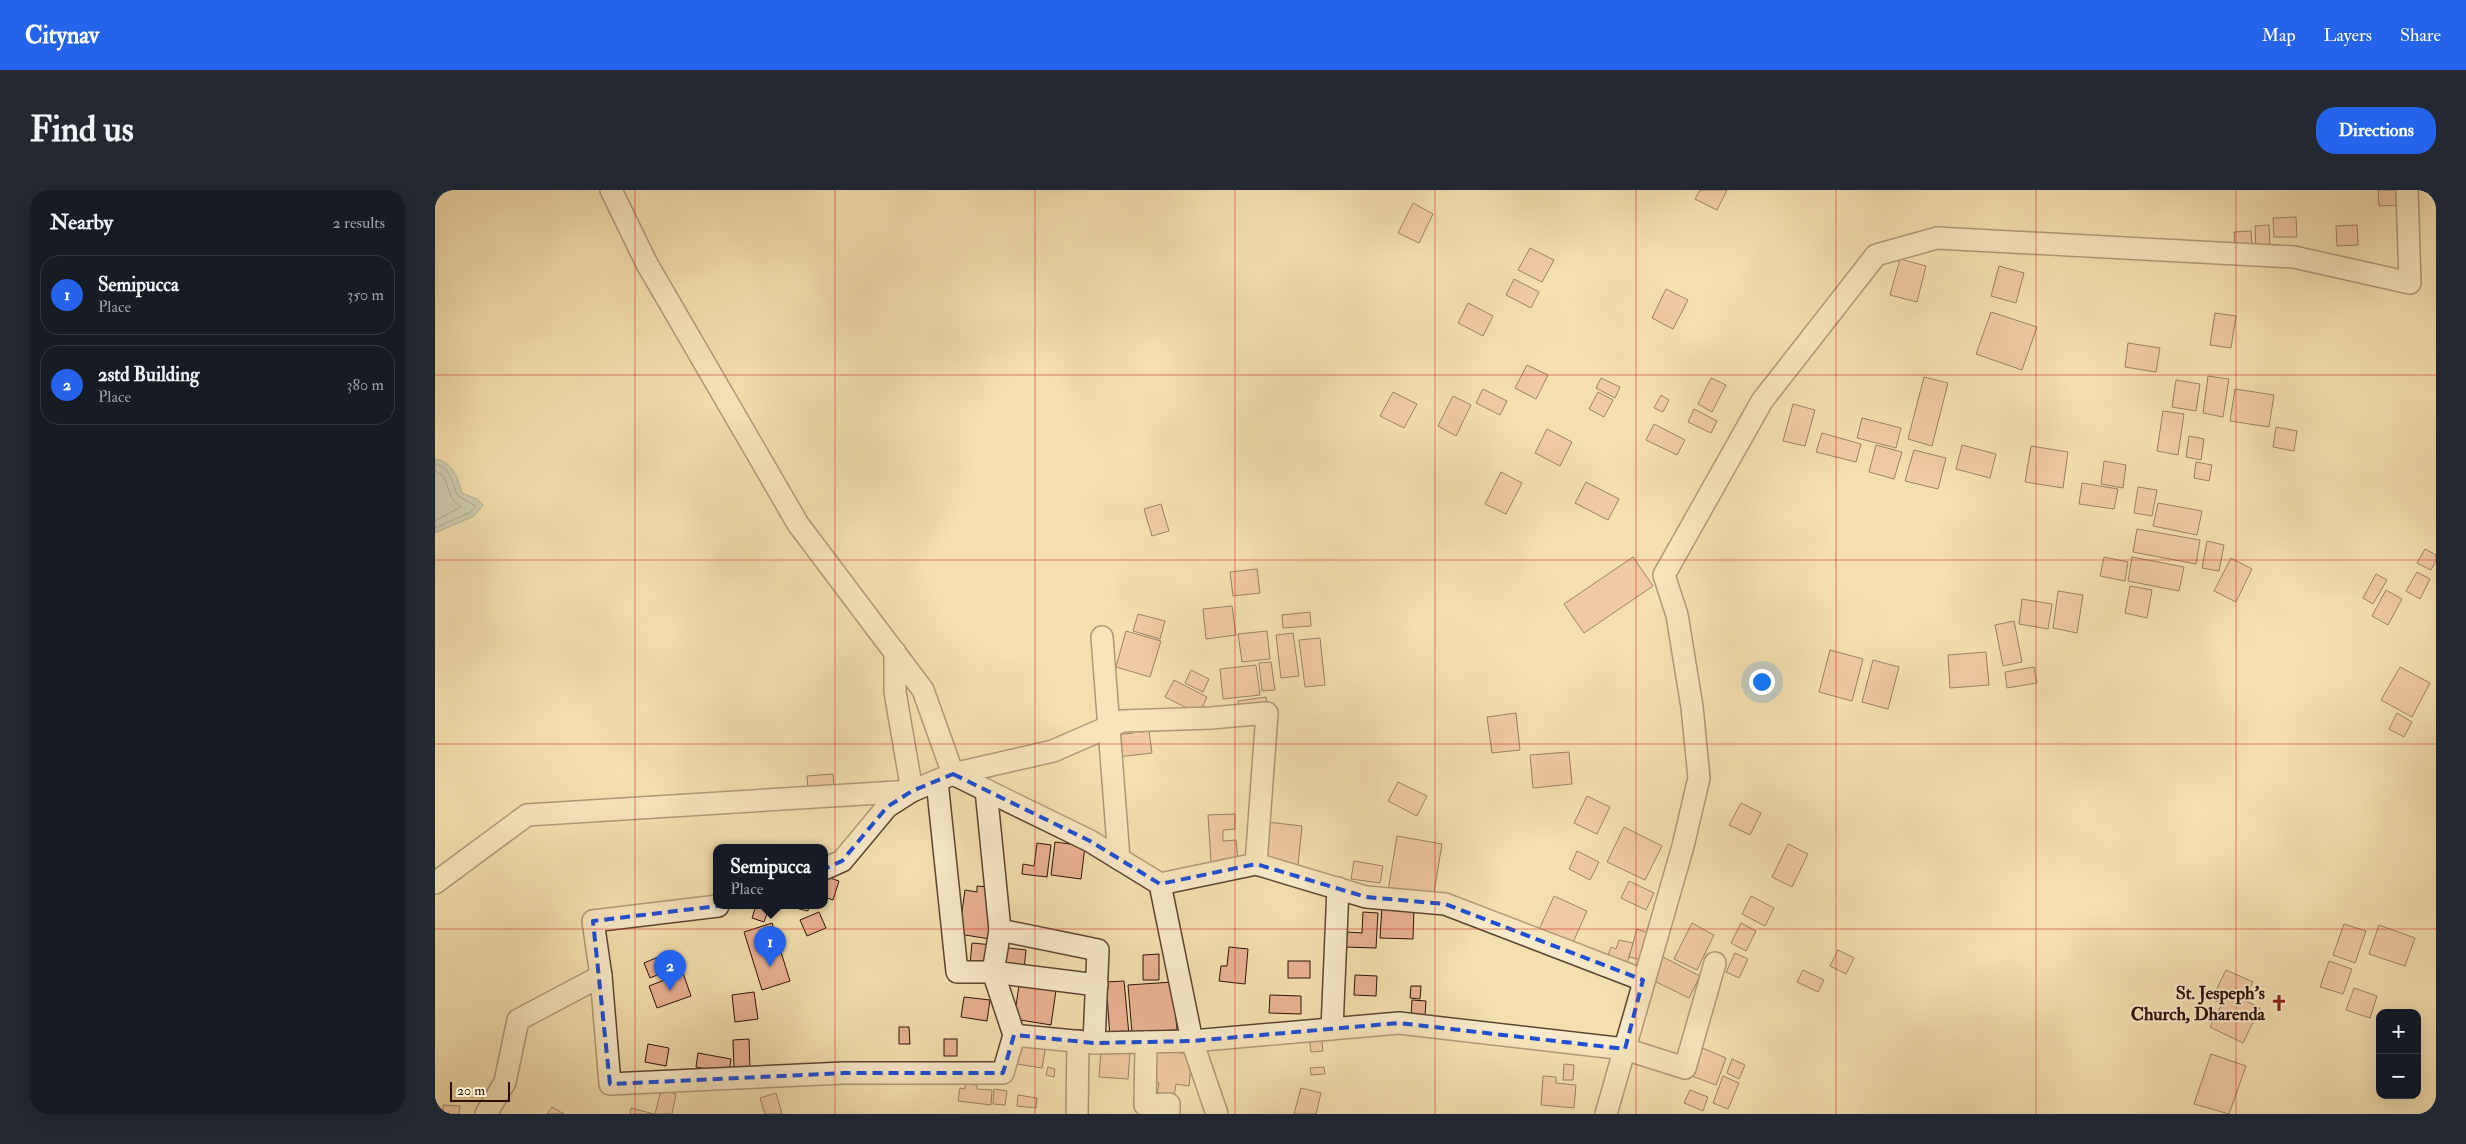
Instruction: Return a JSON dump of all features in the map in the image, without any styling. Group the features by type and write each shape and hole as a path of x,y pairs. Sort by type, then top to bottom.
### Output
{"street":[{"path":"611,190 647,264 799,524 923,690 945,778 957,972 993,972 1097,985"},
{"path":"1605,1114 1683,846 1699,778 1693,707 1679,624 1664,575 1762,401 1876,255 1937,238 1947,238 2294,257 2410,282 2407,190"},
{"path":"1102,637 1119,858"},
{"path":"895,652 895,692 912,790"},
{"path":"828,867 842,861 887,807 912,790 945,778 1053,751 1121,721 1211,718 1267,713 1256,864"},
{"path":"945,778 986,790 1090,841 1161,884 1256,864 1366,897 1445,904 1643,980"},
{"path":"435,883 527,815 912,790"},
{"path":"713,907 593,921 601,976 610,1084 844,1072 1003,1073 1014,1035 993,972 1001,930 986,790"},
{"path":"1161,884 1192,1041 1217,1114"},
{"path":"1332,1029 1338,888"},
{"path":"1001,930 1098,950 1097,985 1086,1042 1077,1114"},
{"path":"1014,1035 1086,1042 1192,1041 1399,1023 1625,1049 1685,1068 1715,963"},
{"path":"486,1114 505,1082 518,1020 601,976"},
{"path":"1146,1042 1145,1106 1169,1104 1169,1114"}],"highlighted area":[{"path":"953,774 1090,841 1160,884 1256,864 1366,897 1445,904 1643,980 1625,1049 1399,1023 1192,1041 1094,1043 1014,1035 1003,1073 844,1073 610,1084 593,921 751,902 842,861 887,807 912,791"}],"water":[{"path":"435,459 441,460 450,467 456,476 462,493 477,499 483,505 474,516 435,533"}],"building":[{"path":"1700,190 1727,190 1717,210 1695,199"},
{"path":"2378,190 2400,190 2400,205 2379,206"},
{"path":"1413,203 1433,214 1419,243 1398,233"},
{"path":"2296,217 2297,237 2274,237 2273,218"},
{"path":"2269,225 2270,250 2256,251 2255,226"},
{"path":"2357,225 2358,245 2337,246 2336,226"},
{"path":"2251,231 2252,246 2235,247 2234,232"},
{"path":"1530,248 1554,260 1542,282 1518,270"},
{"path":"1900,259 1926,266 1917,302 1890,295"},
{"path":"1999,266 2024,273 2016,303 1991,296"},
{"path":"1514,279 1539,292 1531,308 1506,295"},
{"path":"1666,289 1688,300 1673,329 1652,318"},
{"path":"1468,303 1493,316 1483,336 1458,323"},
{"path":"1991,312 2037,327 2022,370 1976,354"},
{"path":"2215,313 2236,316 2231,348 2210,345"},
{"path":"2128,343 2160,348 2156,372 2125,367"},
{"path":"1527,365 1548,375 1536,399 1515,388"},
{"path":"2208,376 2229,379 2223,417 2203,413"},
{"path":"1924,377 1948,383 1932,446 1908,439"},
{"path":"1601,378 1620,387 1615,398 1596,388"},
{"path":"1711,378 1726,385 1712,412 1698,404"},
{"path":"2176,380 2200,384 2196,411 2172,407"},
{"path":"1483,389 1507,401 1500,415 1476,403"},
{"path":"2235,389 2274,395 2269,427 2230,421"},
{"path":"1393,392 1417,404 1404,428 1380,416"},
{"path":"1598,392 1613,400 1604,417 1589,409"},
{"path":"1661,395 1669,400 1663,412 1654,408"},
{"path":"1453,396 1471,405 1456,436 1438,426"},
{"path":"1793,404 1815,410 1805,446 1783,441"},
{"path":"1694,409 1717,421 1711,433 1688,422"},
{"path":"2163,411 2184,414 2178,455 2157,451"},
{"path":"1862,418 1901,428 1896,448 1857,438"},
{"path":"1654,424 1685,440 1677,455 1646,440"},
{"path":"2276,427 2297,431 2294,451 2273,447"},
{"path":"1547,429 1572,442 1560,466 1535,453"},
{"path":"1822,433 1861,444 1856,462 1816,452"},
{"path":"2189,436 2204,439 2201,460 2186,457"},
{"path":"1876,445 1902,452 1894,479 1869,472"},
{"path":"1962,445 1996,454 1990,478 1956,469"},
{"path":"2031,446 2068,452 2063,488 2025,482"},
{"path":"1914,450 1946,458 1938,489 1905,481"},
{"path":"2104,461 2126,465 2123,488 2101,484"},
{"path":"2196,462 2212,465 2209,481 2194,478"},
{"path":"1501,472 1522,483 1506,514 1485,504"},
{"path":"1586,482 1619,499 1608,520 1575,503"},
{"path":"2082,483 2118,489 2114,509 2079,504"},
{"path":"2138,487 2157,490 2152,516 2134,513"},
{"path":"2158,503 2202,511 2197,535 2153,526"},
{"path":"1161,504 1169,531 1152,536 1144,509"},
{"path":"2137,529 2200,540 2196,564 2133,552"},
{"path":"2207,541 2224,545 2219,571 2202,568"},
{"path":"2425,549 2436,555 2436,561 2431,570 2417,563"},
{"path":"1633,557 1653,586 1584,633 1564,604"},
{"path":"2104,557 2128,562 2125,581 2100,576"},
{"path":"2132,557 2184,567 2179,591 2128,581"},
{"path":"2231,558 2252,569 2236,602 2214,591"},
{"path":"1257,569 1260,593 1233,596 1230,572"},
{"path":"2417,572 2430,579 2420,599 2406,591"},
{"path":"2376,574 2387,580 2373,604 2363,598"},
{"path":"2130,586 2152,590 2147,618 2125,613"},
{"path":"2386,590 2402,599 2388,625 2372,616"},
{"path":"2058,591 2083,595 2077,633 2053,628"},
{"path":"2022,599 2052,604 2048,629 2019,624"},
{"path":"1232,606 1236,635 1206,639 1203,609"},
{"path":"1310,612 1311,626 1283,628 1282,615"},
{"path":"1138,614 1165,621 1160,639 1133,631"},
{"path":"2014,621 2022,662 2003,666 1995,625"},
{"path":"1126,631 1161,641 1150,677 1116,667"},
{"path":"1267,631 1270,659 1242,662 1238,634"},
{"path":"1293,633 1299,676 1281,678 1276,635"},
{"path":"1320,638 1325,685 1305,687 1299,640"},
{"path":"1830,650 1863,659 1852,701 1819,692"},
{"path":"1986,652 1989,685 1950,688 1948,655"},
{"path":"1873,660 1899,667 1888,709 1862,702"},
{"path":"1271,662 1275,690 1262,691 1259,663"},
{"path":"1256,665 1260,695 1223,699 1220,669"},
{"path":"2034,667 2037,683 2007,688 2005,672"},
{"path":"2400,667 2430,683 2412,717 2381,700"},
{"path":"1191,670 1209,679 1203,692 1185,683"},
{"path":"1174,680 1207,697 1199,714 1165,697"},
{"path":"1266,697 1268,711 1240,715 1238,701"},
{"path":"1516,713 1520,750 1492,753 1487,717"},
{"path":"2397,713 2412,722 2404,737 2389,729"},
{"path":"1138,725 1140,732 1149,731 1152,753 1117,757 1114,735 1133,733 1131,726"},
{"path":"1569,752 1572,784 1533,788 1530,755"},
{"path":"833,774 834,790 808,791 807,776"},
{"path":"1398,782 1427,796 1417,816 1388,801"},
{"path":"1587,796 1610,807 1597,834 1574,823"},
{"path":"1741,803 1761,813 1750,835 1729,825"},
{"path":"1235,814 1235,829 1223,830 1223,841 1236,840 1238,860 1211,862 1208,815"},
{"path":"1267,822 1302,826 1298,865 1263,862"},
{"path":"1624,827 1662,846 1645,880 1607,862"},
{"path":"1397,836 1442,844 1433,898 1388,891"},
{"path":"1055,842 1085,846 1081,879 1051,875"},
{"path":"1037,843 1051,845 1047,877 1022,874 1023,864 1034,866"},
{"path":"1788,844 1808,854 1792,887 1772,877"},
{"path":"1577,851 1599,862 1590,880 1569,869"},
{"path":"1354,861 1383,866 1380,883 1351,879"},
{"path":"828,877 839,881 833,900 828,898"},
{"path":"1629,881 1654,893 1646,910 1621,898"},
{"path":"977,886 990,887 990,939 959,934 965,890 977,892"},
{"path":"1554,896 1587,911 1570,949 1537,934"},
{"path":"1751,896 1774,908 1765,926 1742,914"},
{"path":"1382,905 1414,907 1413,939 1380,938"},
{"path":"755,909 769,909 764,922 752,918"},
{"path":"819,912 826,928 807,936 800,920"},
{"path":"1363,912 1378,913 1376,948 1345,947 1346,932 1362,933"},
{"path":"772,923 790,981 762,990 744,932"},
{"path":"1692,923 1714,935 1697,970 1674,959"},
{"path":"1741,923 1756,931 1746,951 1731,943"},
{"path":"2344,924 2366,931 2355,963 2333,955"},
{"path":"2379,925 2415,938 2405,966 2369,954"},
{"path":"1637,929 1649,933 1642,960 1629,957"},
{"path":"1619,940 1633,943 1627,963 1607,957 1611,947 1616,949"},
{"path":"972,943 993,945 991,966 970,964"},
{"path":"1000,947 1026,950 1024,969 997,966"},
{"path":"1229,947 1248,949 1245,984 1219,981 1221,966 1227,966"},
{"path":"1838,950 1854,958 1846,974 1830,966"},
{"path":"670,952 676,967 650,978 644,963"},
{"path":"1735,953 1748,959 1739,978 1726,972"},
{"path":"1159,954 1159,980 1143,980 1143,955"},
{"path":"1663,957 1700,976 1689,998 1652,980"},
{"path":"1288,961 1310,961 1310,978 1288,978"},
{"path":"2329,961 2352,969 2343,994 2320,987"},
{"path":"1803,970 1824,980 1818,992 1797,982"},
{"path":"2226,970 2253,982 2244,1000 2260,1008 2243,1043 2210,1027 2222,1004 2212,999"},
{"path":"683,973 691,996 657,1008 649,986"},
{"path":"1355,975 1377,976 1376,996 1354,995"},
{"path":"1124,981 1129,1035 1110,1037 1106,982"},
{"path":"1173,982 1177,1030 1132,1033 1128,985"},
{"path":"1019,985 1056,990 1051,1025 1014,1019"},
{"path":"1411,986 1421,986 1420,999 1410,998"},
{"path":"2354,988 2377,996 2370,1018 2346,1010"},
{"path":"754,992 758,1019 735,1022 732,995"},
{"path":"1270,995 1301,996 1301,1014 1269,1013"},
{"path":"964,997 990,1000 987,1021 961,1017"},
{"path":"1412,1000 1426,1001 1425,1016 1411,1016"},
{"path":"899,1027 909,1027 910,1044 899,1044"},
{"path":"1321,1034 1323,1051 1311,1052 1309,1035"},
{"path":"749,1039 750,1069 734,1070 733,1040"},
{"path":"944,1039 957,1039 957,1056 944,1056"},
{"path":"1021,1041 1046,1045 1042,1068 1017,1064"},
{"path":"648,1044 669,1048 666,1066 645,1062"},
{"path":"1700,1047 1726,1058 1716,1085 1689,1075"},
{"path":"1149,1050 1192,1054 1189,1086 1176,1084 1174,1097 1157,1095 1159,1083 1146,1081"},
{"path":"1101,1051 1130,1053 1128,1079 1099,1077"},
{"path":"698,1053 731,1059 729,1073 696,1067"},
{"path":"2211,1054 2246,1066 2229,1114 2194,1104"},
{"path":"1732,1059 1745,1065 1739,1079 1727,1073"},
{"path":"1564,1064 1574,1065 1573,1080 1563,1080"},
{"path":"1048,1067 1055,1069 1054,1077 1046,1075"},
{"path":"1324,1067 1325,1074 1311,1075 1310,1068"},
{"path":"1543,1076 1556,1077 1556,1083 1576,1085 1574,1108 1541,1105"},
{"path":"1723,1076 1739,1083 1728,1109 1713,1103"},
{"path":"965,1084 977,1085 977,1089 992,1090 991,1105 958,1101 960,1088 965,1089"},
{"path":"1301,1088 1321,1093 1316,1114 1294,1114"},
{"path":"994,1089 1007,1091 1005,1105 993,1104"},
{"path":"661,1090 676,1094 672,1114 655,1114"},
{"path":"1690,1090 1708,1097 1703,1111 1684,1103"},
{"path":"776,1093 782,1114 765,1114 760,1098"},
{"path":"1018,1095 1037,1098 1036,1108 1017,1106"},
{"path":"443,1105 460,1106 459,1114 443,1114"},
{"path":"552,1107 564,1114 547,1114"},
{"path":"631,1108 654,1114 630,1114"}],"place":[{"name":"Semipucca","path":"770,967"},
{"name":"2std Building","path":"670,991"},
{"name":"St. Jespeph's Church, Dharenda","path":"2279,1003"}]}
